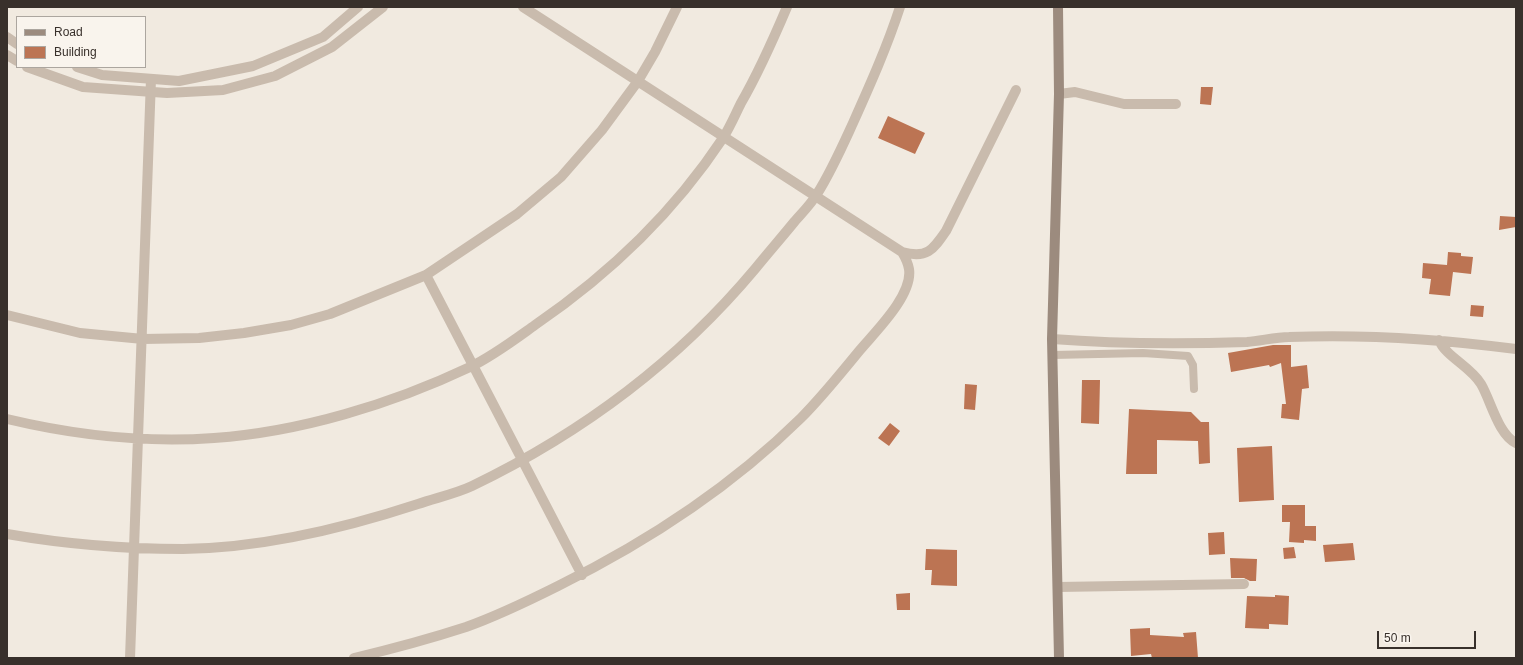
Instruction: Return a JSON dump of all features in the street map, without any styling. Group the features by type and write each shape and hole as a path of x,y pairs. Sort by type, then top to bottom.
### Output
{"street":[{"path":"81,68 102,74 179,81 253,66 323,36 358,7"},
{"path":"30,68 83,87 150,93 223,90 275,76 332,47 383,7"},
{"path":"523,7 902,252 916,256 926,254 936,245 954,217 1016,90"},
{"path":"7,315 80,332 143,339 229,335 291,325 330,314 426,275 517,214 561,177 602,130 638,82 655,52 677,7"},
{"path":"7,419 52,430 137,438 213,438 270,431 331,418 404,394 471,366 504,347 566,304 598,278 646,232 688,185 724,137 765,59 787,7"},
{"path":"7,534 42,540 129,548 185,549 261,542 324,531 401,509 469,487 527,456 636,385 690,338 732,297 816,196 838,157 862,104 887,46 900,7"},
{"path":"1058,7 1059,94 1052,339 1059,658"},
{"path":"7,37 16,43"},
{"path":"7,55 16,60"},
{"path":"130,658 151,79"},
{"path":"1059,94 1075,92 1124,104 1176,104"},
{"path":"354,658 401,647 467,626 530,600 582,575 644,540 699,504 745,468 801,418 836,380 901,300 909,281 909,268 902,252"},
{"path":"426,275 582,575"},
{"path":"1052,339 1185,344 1212,341 1248,342 1287,336 1380,336 1516,348"},
{"path":"1438,340 1441,347 1472,372 1492,404 1506,437 1516,443"},
{"path":"1058,587 1244,584"}],"lane":[{"path":"1053,355 1143,353 1188,356 1193,365 1194,389"}],"building":[{"path":"1201,87 1213,87 1211,105 1200,104"},
{"path":"888,116 925,133 915,154 878,138"},
{"path":"1500,216 1516,217 1516,227 1499,230"},
{"path":"1448,252 1461,253 1461,256 1473,257 1471,274 1453,272 1450,296 1429,294 1431,279 1422,278 1423,263 1447,265"},
{"path":"1471,305 1484,306 1483,317 1470,316"},
{"path":"1273,345 1291,345 1291,367 1307,365 1309,388 1302,389 1299,420 1281,418 1282,404 1286,404 1281,363 1270,367 1269,365 1231,372 1228,353"},
{"path":"1082,380 1100,380 1099,424 1081,423"},
{"path":"965,384 977,385 975,410 964,409"},
{"path":"1129,409 1191,412 1201,422 1209,422 1210,463 1199,464 1198,441 1157,440 1157,474 1126,474"},
{"path":"890,423 900,431 889,446 878,438"},
{"path":"1272,446 1274,500 1239,502 1237,448"},
{"path":"1282,505 1305,505 1305,526 1316,526 1316,541 1304,540 1304,543 1289,542 1290,522 1282,522"},
{"path":"1224,532 1225,554 1209,555 1208,533"},
{"path":"1353,543 1355,560 1325,562 1323,545"},
{"path":"1294,547 1296,558 1284,559 1283,548"},
{"path":"926,549 957,550 957,586 931,585 932,570 925,570"},
{"path":"1230,558 1257,559 1256,581 1250,581 1244,578 1231,578"},
{"path":"910,593 910,610 897,610 896,594"},
{"path":"1275,595 1289,596 1288,625 1269,624 1269,629 1245,628 1247,596 1275,597"},
{"path":"1150,628 1150,635 1184,637 1183,633 1196,632 1198,658 1152,658 1151,654 1131,656 1130,629"}]}
